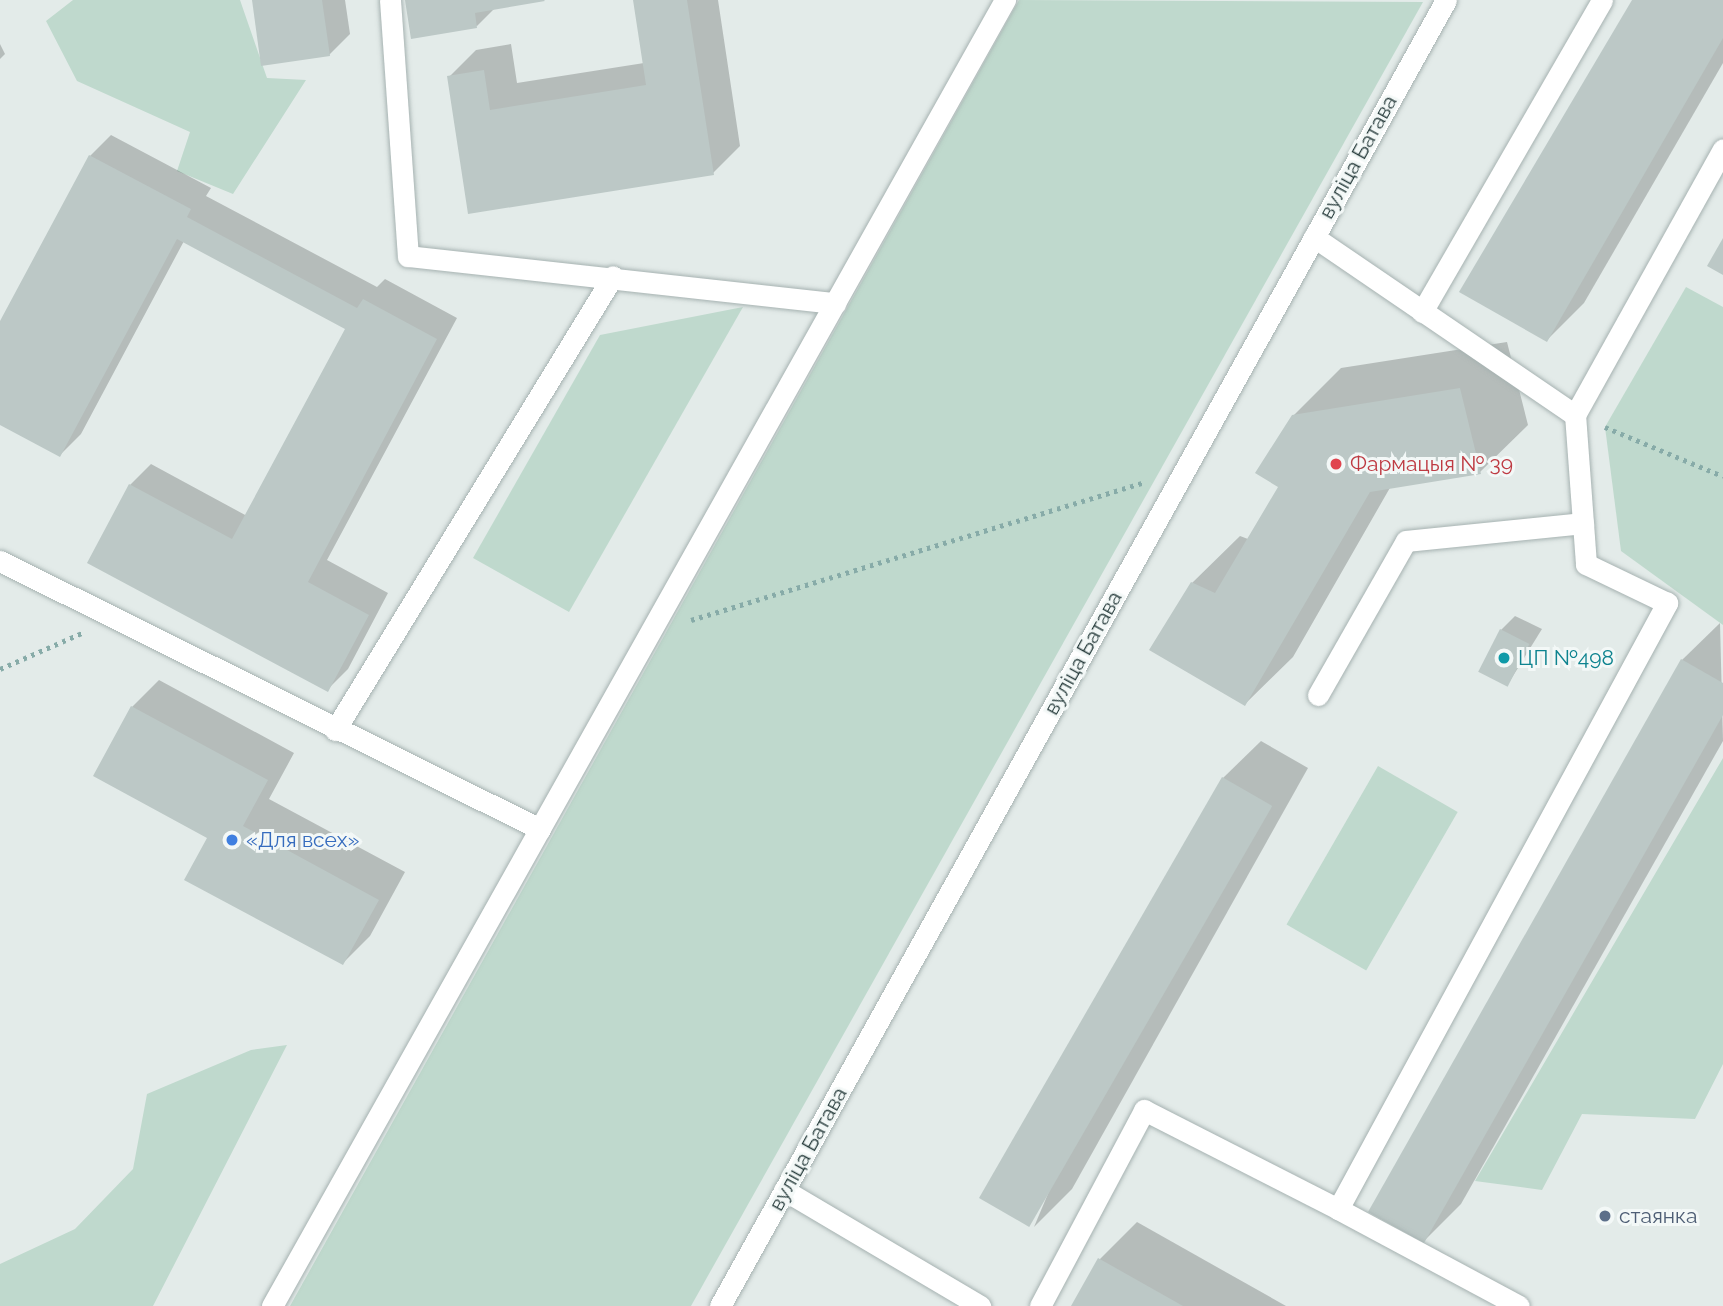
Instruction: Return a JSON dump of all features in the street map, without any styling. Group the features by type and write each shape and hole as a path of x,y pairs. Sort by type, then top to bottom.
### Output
{"street":[{"path":"390,0 408,256 613,276 835,303"},
{"path":"272,1306 1005,0"},
{"name":"вуліца Батава","path":"720,1306 1446,0"},
{"path":"1422,312 1602,0"},
{"path":"1338,1209 1667,603 1586,564 1575,415 1723,149"},
{"path":"1314,237 1575,415"},
{"path":"335,730 613,276"},
{"path":"1318,695 1406,541 1583,523"},
{"path":"0,561 335,730 540,829"},
{"path":"1040,1306 1144,1110 1338,1209 1519,1306"},
{"path":"784,1190 980,1306"}],"path":[{"path":"1575,415 1723,476"},
{"path":"651,632 1185,470"},
{"path":"0,669 114,618"}],"green space":[{"path":"73,0 240,0 267,78 306,80 233,194 177,171 190,132 77,81 46,21"},
{"path":"1019,0 1423,2 691,1306 290,1306"},
{"path":"1686,287 1723,307 1723,625 1621,551 1605,427"},
{"path":"743,307 569,612 473,558 600,335"},
{"path":"1723,758 1723,1064 1695,1119 1582,1114 1542,1190 1475,1181"},
{"path":"1378,766 1458,812 1366,970 1286,924"},
{"path":"287,1045 153,1306 0,1306 0,1264 75,1229 133,1169 147,1094 251,1050"}],"building":[{"path":"252,0 322,0 330,56 261,66"},
{"path":"405,0 545,1 475,13 477,28 411,39"},
{"path":"633,0 687,0 714,175 468,214 447,76 484,70 490,110 646,85"},
{"path":"1632,0 1723,0 1723,38 1547,342 1459,292"},
{"path":"89,155 191,209 187,217 357,308 363,299 437,339 308,582 369,615 328,692 87,563 129,484 232,539 345,329 177,239 60,457 0,425 0,321"},
{"path":"1723,238 1723,275 1707,266"},
{"path":"1460,388 1481,474 1370,492 1245,706 1149,650 1191,582 1215,593 1278,487 1255,473 1292,415"},
{"name":"ЦП №498","path":"1500,629 1529,644 1508,687 1478,672"},
{"path":"1681,659 1723,683 1723,715 1424,1243 1368,1212"},
{"path":"131,706 268,780 243,826 379,900 343,965 184,880 207,838 93,776"},
{"path":"1222,777 1272,806 1029,1227 979,1198"},
{"path":"1098,1258 1183,1306 1071,1306"}],"place":[{"name":"Фармацыя № 39","path":"1336,464"},
{"name":"ЦП №498","path":"1504,658"},
{"name":"«Для всех»","path":"232,840"},
{"name":"стаянка","path":"1605,1216"}]}
